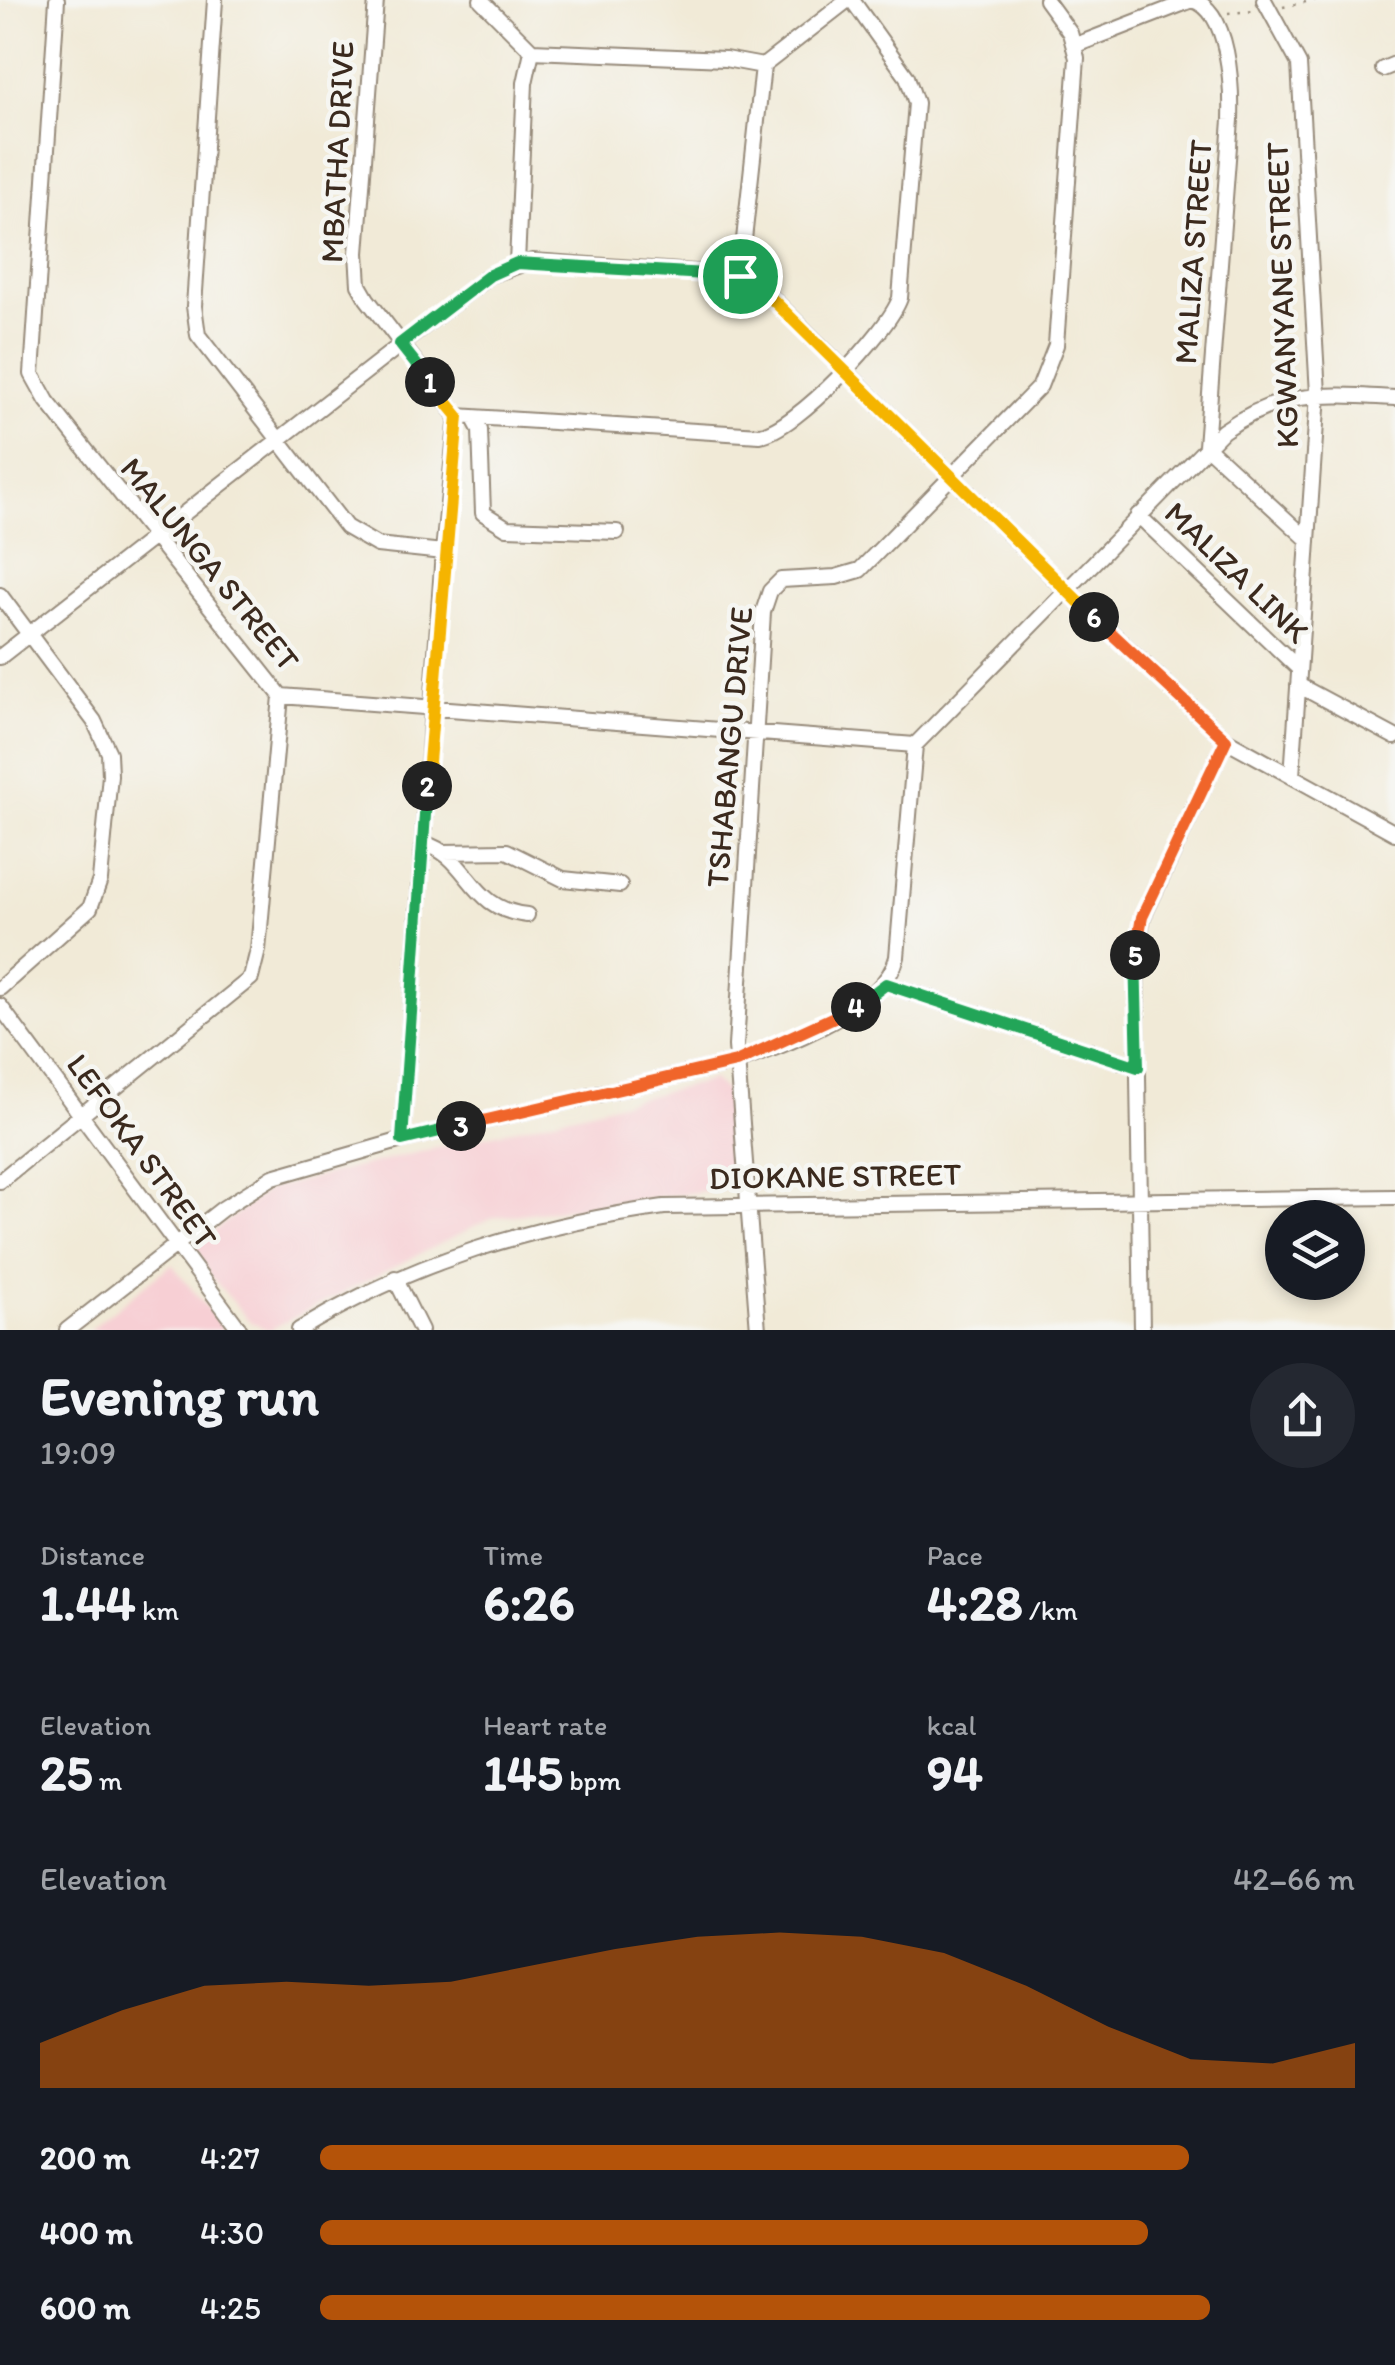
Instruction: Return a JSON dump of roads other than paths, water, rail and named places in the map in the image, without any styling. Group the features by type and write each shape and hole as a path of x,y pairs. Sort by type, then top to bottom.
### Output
{"street":[{"name":"MALUNGA STREET","path":"0,1181 250,978 258,950 280,696 46,401 32,374 57,0"},
{"path":"215,0 195,321 204,346 331,511 361,539 394,548 444,552"},
{"name":"MBATHA DRIVE","path":"376,0 356,272 367,299 400,344 465,416"},
{"path":"481,0 532,51 725,59 763,66"},
{"path":"465,416 749,435 777,432 845,368 888,320 900,298 916,120 913,88 850,0 763,66 740,276"},
{"path":"1046,0 1076,45"},
{"name":"MALIZA STREET","path":"1076,45 1192,0 1212,14 1222,40 1231,80 1231,120 1206,446"},
{"name":"KGWANYANE STREET","path":"1264,0 1299,64 1318,394 1292,776"},
{"name":"TSHABANGU DRIVE","path":"758,1330 736,1062 763,612 770,591 789,577 836,577 860,570 956,477 1040,386 1054,359 1076,45"},
{"path":"517,263 525,82 532,51"},
{"path":"0,656 490,275 517,263 740,276 762,290 845,368 1067,591 1226,740 1395,832"},
{"path":"67,1330 239,1196 274,1177 402,1140 736,1062 860,1005 886,984 897,957 915,745 1206,446 1256,410 1318,394 1395,398"},
{"path":"465,416 480,430 483,513 507,528 617,532"},
{"path":"402,1140 444,552 465,416"},
{"path":"1206,446 1306,538"},
{"name":"MALIZA LINK","path":"1138,516 1298,668"},
{"path":"0,595 94,720 108,753 110,775 100,880 90,908 0,988"},
{"name":"MALIZA LINK","path":"1298,685 1395,737"},
{"path":"280,696 432,704 915,745"},
{"path":"1142,1330 1138,932 1226,740"},
{"path":"423,842 442,852 498,911 527,915"},
{"path":"442,852 507,851 563,879 620,885"},
{"path":"886,984 1138,1067"},
{"name":"LEFOKA STREET","path":"0,1006 240,1330"},
{"name":"DIOKANE STREET","path":"298,1330 395,1278 459,1253 555,1226 664,1207 1395,1197"},
{"path":"395,1278 421,1330"}]}
